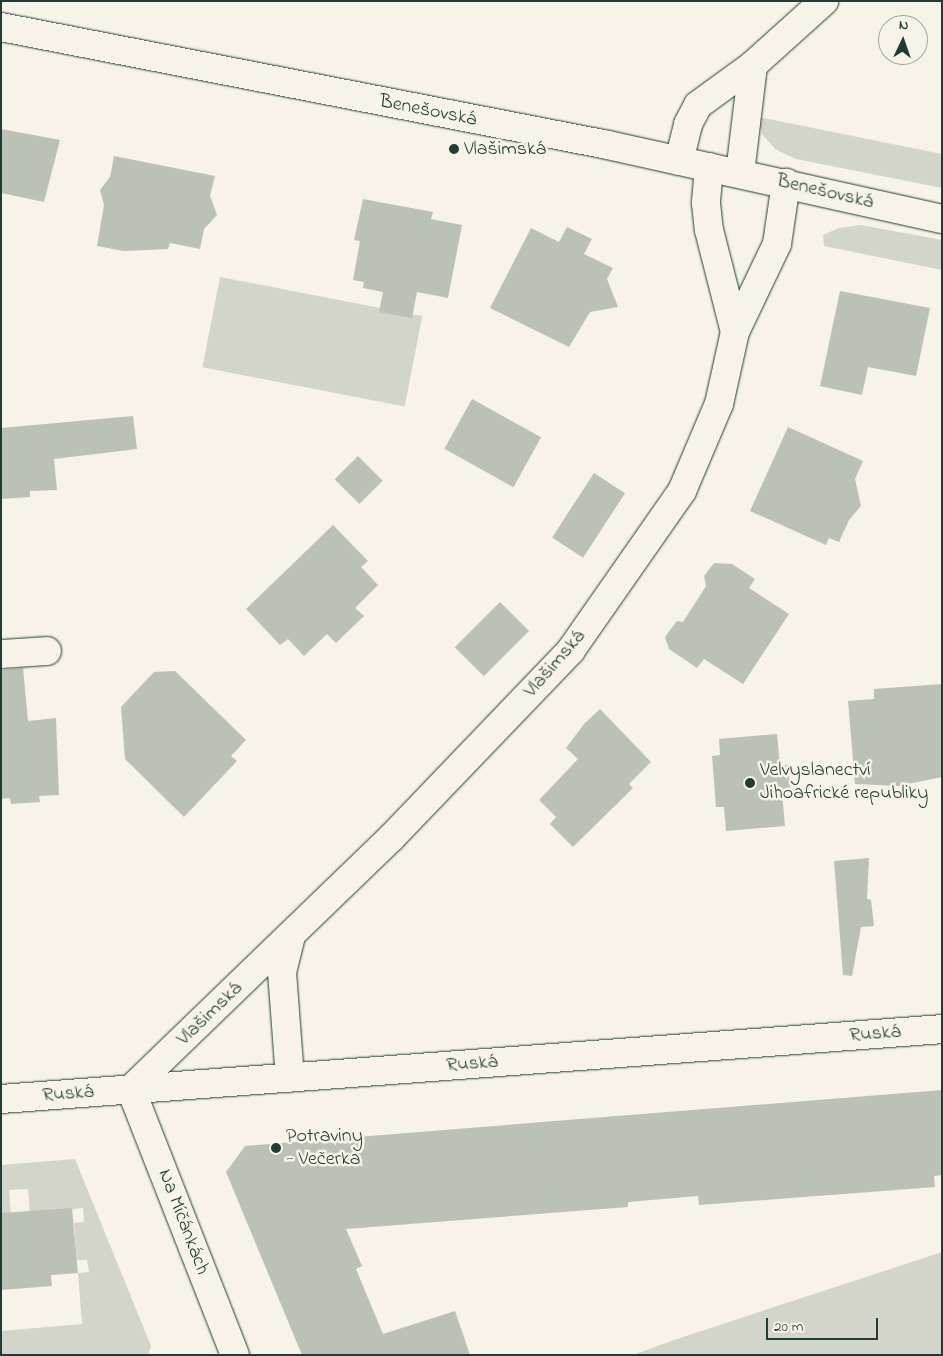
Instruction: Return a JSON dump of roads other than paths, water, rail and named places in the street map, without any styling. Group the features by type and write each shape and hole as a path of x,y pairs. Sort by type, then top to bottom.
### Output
{"street":[{"path":"679,161 688,124 698,105 754,65 824,1"},
{"name":"Benešovská","path":"1,28 740,173 942,219"},
{"path":"740,173 754,65"},
{"name":"Vlašimská","path":"709,167 706,203 709,230 735,332"},
{"name":"Vlašimská","path":"131,1090 290,940 571,650 682,491 719,404 735,332 777,244 786,183"},
{"path":"1,654 47,651"},
{"path":"290,940 282,972 290,1078"},
{"name":"Ruská","path":"1,1099 942,1029"},
{"name":"Na Míčánkách","path":"131,1090 235,1355"}],"place":[{"name":"Vlašimská","path":"454,149"},
{"name":"Velvyslanectví Jihoafrické republiky","path":"750,783"},
{"name":"Potraviny - Večerka","path":"276,1148"}]}
